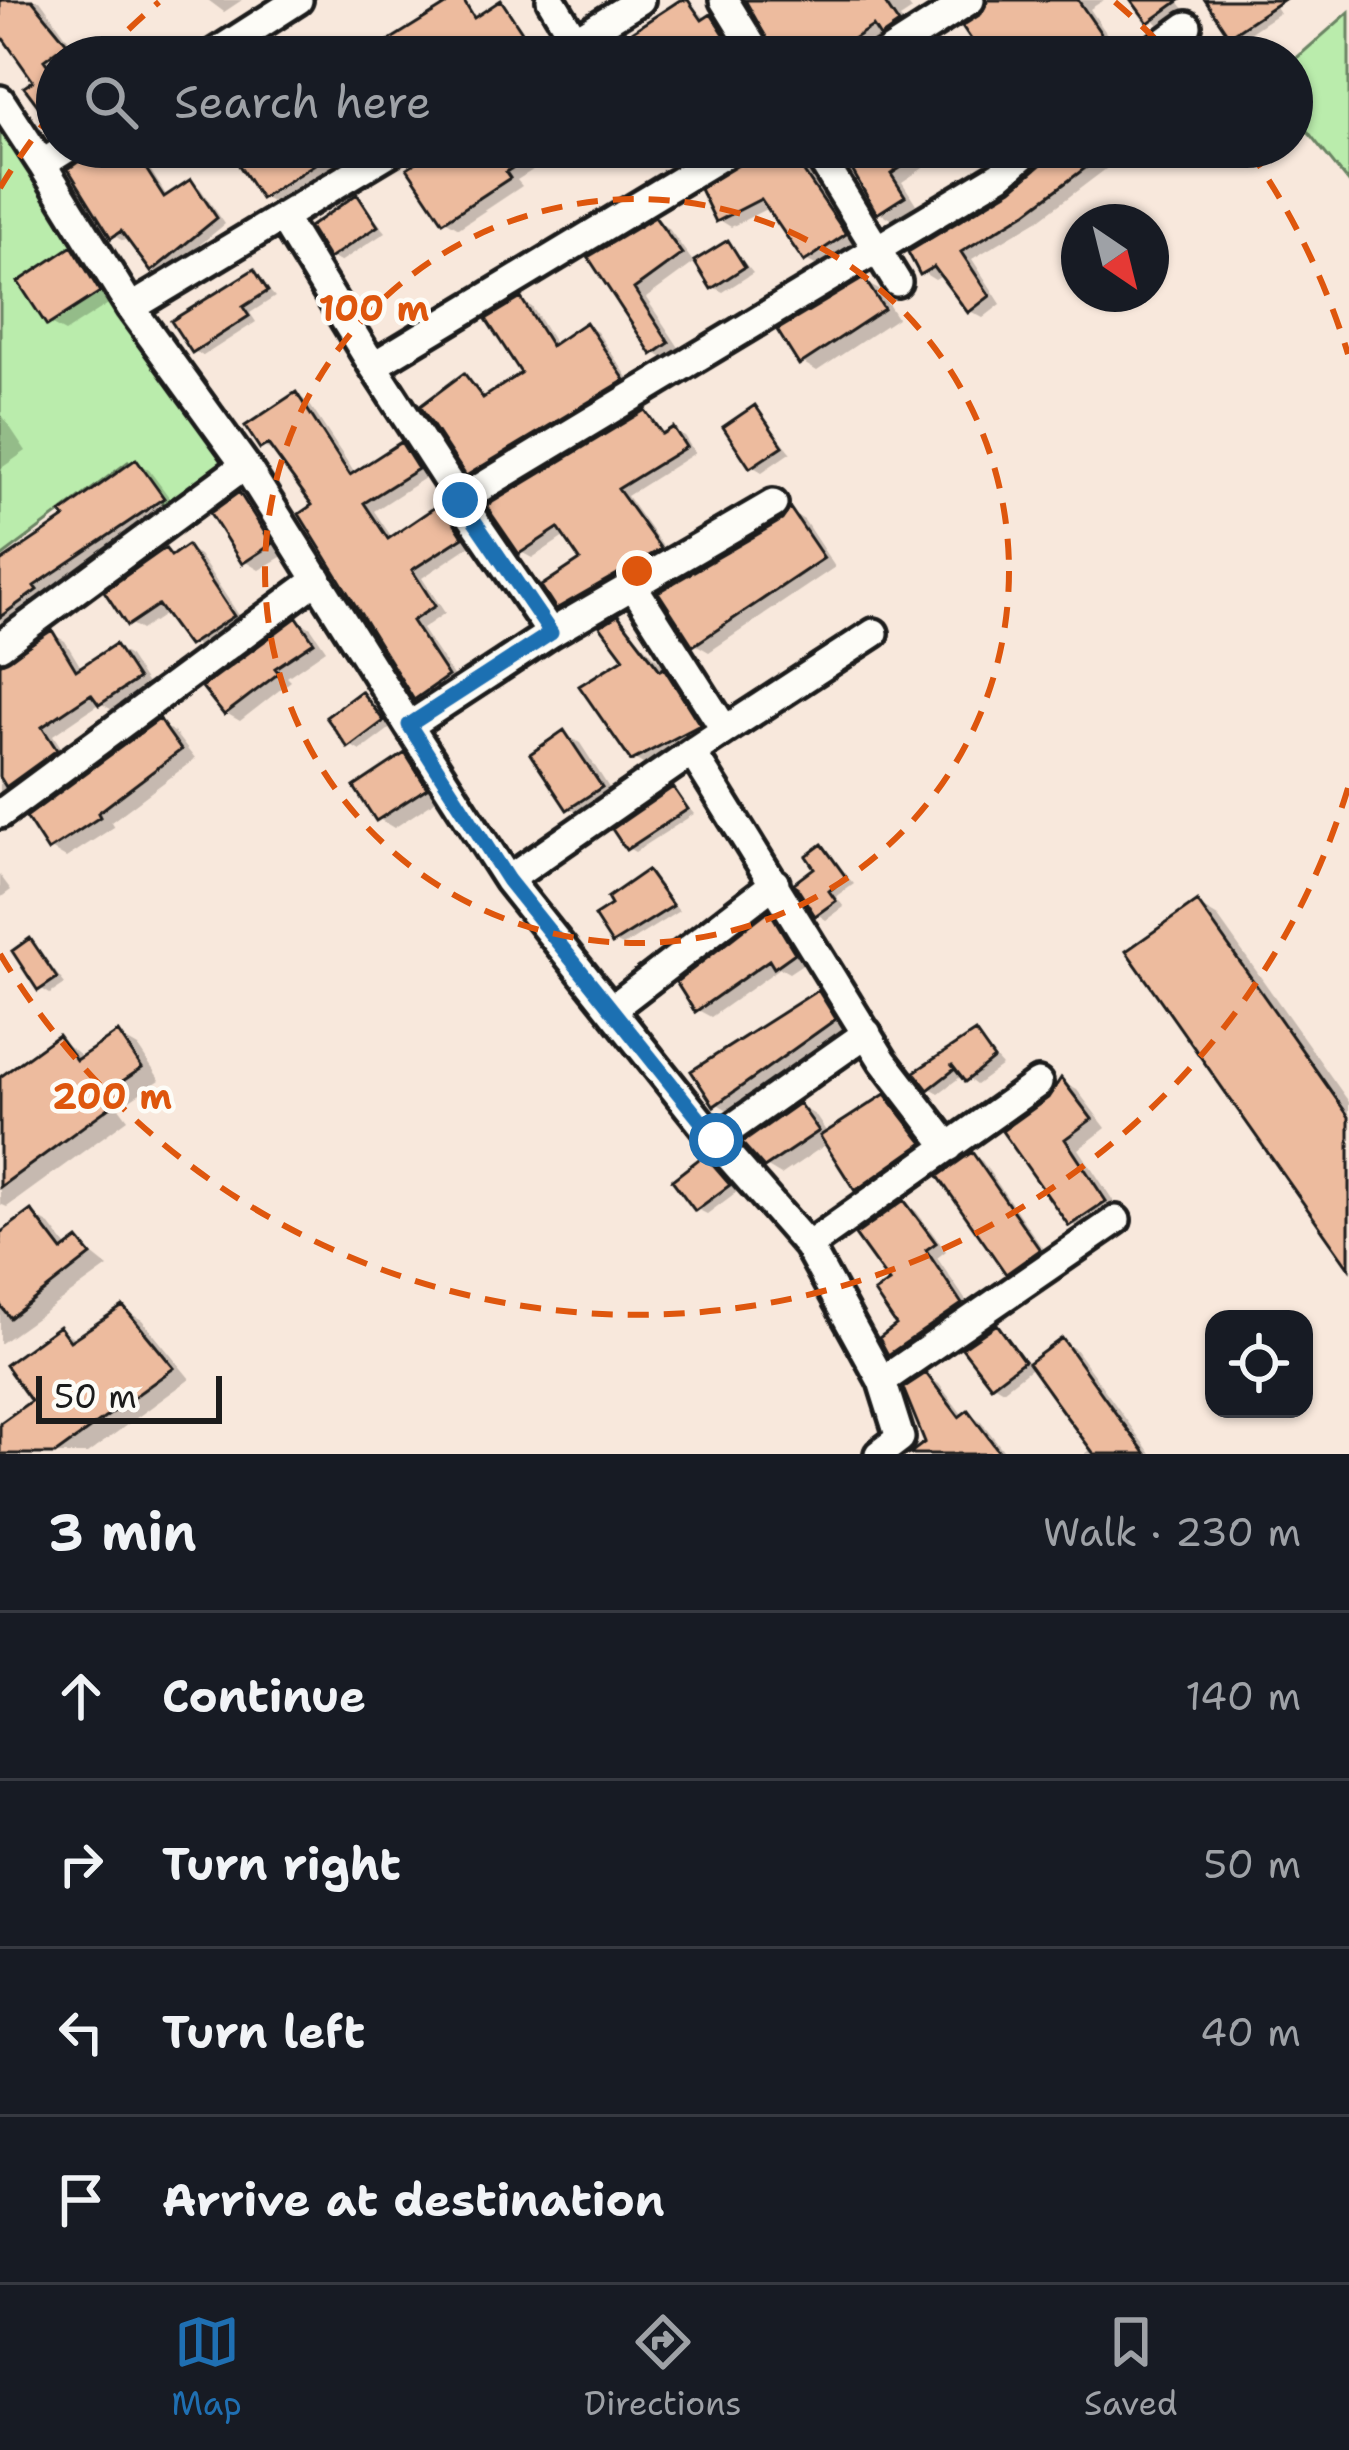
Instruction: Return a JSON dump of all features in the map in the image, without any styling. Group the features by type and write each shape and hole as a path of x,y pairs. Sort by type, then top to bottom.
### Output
{"street":[{"path":"242,36 298,0"},
{"path":"551,0 573,36"},
{"path":"582,36 640,0"},
{"path":"724,0 746,36"},
{"path":"913,36 970,0"},
{"path":"1173,36 1187,26"},
{"path":"0,100 36,155"},
{"path":"44,168 131,308 245,465 508,880 716,1140 808,1246 882,1381 900,1438 879,1454"},
{"path":"131,308 363,168"},
{"path":"373,366 701,168"},
{"path":"827,168 897,282"},
{"path":"460,500 1008,168"},
{"path":"282,217 373,366 551,633"},
{"path":"0,646 245,465"},
{"path":"409,725 551,633 773,504"},
{"path":"0,814 318,579"},
{"path":"632,584 725,730"},
{"path":"508,880 874,632"},
{"path":"692,752 867,1033 949,1147"},
{"path":"613,1007 776,883"},
{"path":"716,1140 867,1033"},
{"path":"808,1246 1038,1083"},
{"path":"882,1381 1116,1220"}],"green space":[{"path":"1349,12 1349,183 1313,138 1313,44"},
{"path":"0,121 225,463 165,506 128,462 0,558"}],"building":[{"path":"0,0 32,0 61,36 36,36 36,103 24,87 33,81 0,34"},
{"path":"454,0 463,0 474,18 501,0 524,35 522,36 396,36"},
{"path":"680,0 688,0 702,20 711,14 725,36 625,36"},
{"path":"745,0 883,0 899,24 881,36 873,26 858,36 765,36"},
{"path":"988,0 1078,0 1103,36 969,36 962,26 981,14"},
{"path":"1131,0 1180,0 1148,23"},
{"path":"1205,0 1283,0 1229,36"},
{"path":"145,168 164,197 191,179 217,218 151,272 121,231 111,238 68,169"},
{"path":"241,168 309,168 261,199"},
{"path":"407,168 512,168 506,172 510,178 443,222"},
{"path":"730,168 801,168 846,234 804,262 761,199 716,222 700,189"},
{"path":"851,168 900,168 891,174 905,196 877,214"},
{"path":"1037,168 1085,168 1027,212 961,252 990,296 968,313 934,267 920,275 908,252 1012,189"},
{"path":"357,194 378,226 329,259 309,227"},
{"path":"655,217 682,254 634,289 669,343 652,355 588,257"},
{"path":"728,240 745,267 711,289 694,261"},
{"path":"72,246 100,292 47,326 18,282"},
{"path":"254,269 268,291 243,307 249,316 192,353 171,321"},
{"path":"864,278 884,309 799,365 777,330"},
{"path":"521,298 551,346 586,322 625,380 466,476 420,406 464,373 483,398 521,373 486,319"},
{"path":"296,392 350,475 401,442 418,469 364,503 388,539 441,503 463,537 412,570 435,606 412,621 448,676 414,700 299,514 312,505 268,444 260,449 245,426"},
{"path":"755,405 783,446 750,468 723,427"},
{"path":"645,410 662,434 673,427 686,447 618,489 661,549 556,609 541,586 580,560 558,528 519,554 486,506"},
{"path":"136,459 164,498 34,586 37,590 0,617 0,562 65,518 61,513"},
{"path":"239,492 272,544 242,564 210,513"},
{"path":"790,508 824,558 693,646 658,592 782,520"},
{"path":"187,545 234,616 188,646 158,605 127,626 104,591 165,548 171,556"},
{"path":"618,615 660,670 664,668 700,725 631,761 579,686 624,658 600,626"},
{"path":"297,617 314,642 275,668 279,673 224,715 202,687"},
{"path":"52,630 76,670 115,644 138,679 99,705 91,694 42,727 57,750 6,787 0,777 0,664"},
{"path":"361,691 384,721 348,748 326,717"},
{"path":"159,719 181,750 98,813 100,817 48,851 26,817"},
{"path":"564,730 602,787 567,810 530,754"},
{"path":"405,753 427,788 376,821 354,787"},
{"path":"673,787 688,809 626,850 612,829"},
{"path":"822,844 846,877 829,891 836,901 815,916 794,883 814,868 806,856"},
{"path":"647,870 673,906 612,944 594,916 611,905 607,898"},
{"path":"1197,901 1349,1117 1349,1268 1126,951"},
{"path":"769,910 795,953 774,968 769,960 695,1012 676,982"},
{"path":"30,938 57,978 38,991 12,951"},
{"path":"818,990 836,1019 714,1106 691,1071"},
{"path":"118,1032 142,1068 102,1095 110,1107 0,1187 0,1077 58,1035 76,1060"},
{"path":"975,1032 994,1059 965,1082 955,1069 928,1090 914,1072"},
{"path":"1061,1078 1092,1119 1065,1139 1106,1201 1069,1226 1002,1131 1048,1098"},
{"path":"885,1094 923,1143 855,1191 820,1136"},
{"path":"799,1103 819,1131 764,1168 742,1143"},
{"path":"972,1152 1040,1250 1006,1274 938,1176"},
{"path":"704,1155 730,1185 695,1211 672,1180"},
{"path":"904,1200 936,1243 926,1250 962,1304 888,1355 879,1338 896,1325 874,1292 889,1282 855,1235"},
{"path":"31,1210 62,1251 78,1239 91,1255 10,1318 0,1305 0,1233"},
{"path":"123,1306 174,1368 55,1454 0,1454 0,1423 31,1401 5,1365 59,1326 70,1341"},
{"path":"997,1324 1024,1361 991,1386 962,1348"},
{"path":"1062,1338 1146,1454 1094,1454 1063,1412 1028,1363"},
{"path":"926,1373 959,1417 968,1410 1001,1454 909,1454 925,1442 903,1388"}],"route":[{"path":"460,500 551,633 409,725 508,880 716,1140"}]}
